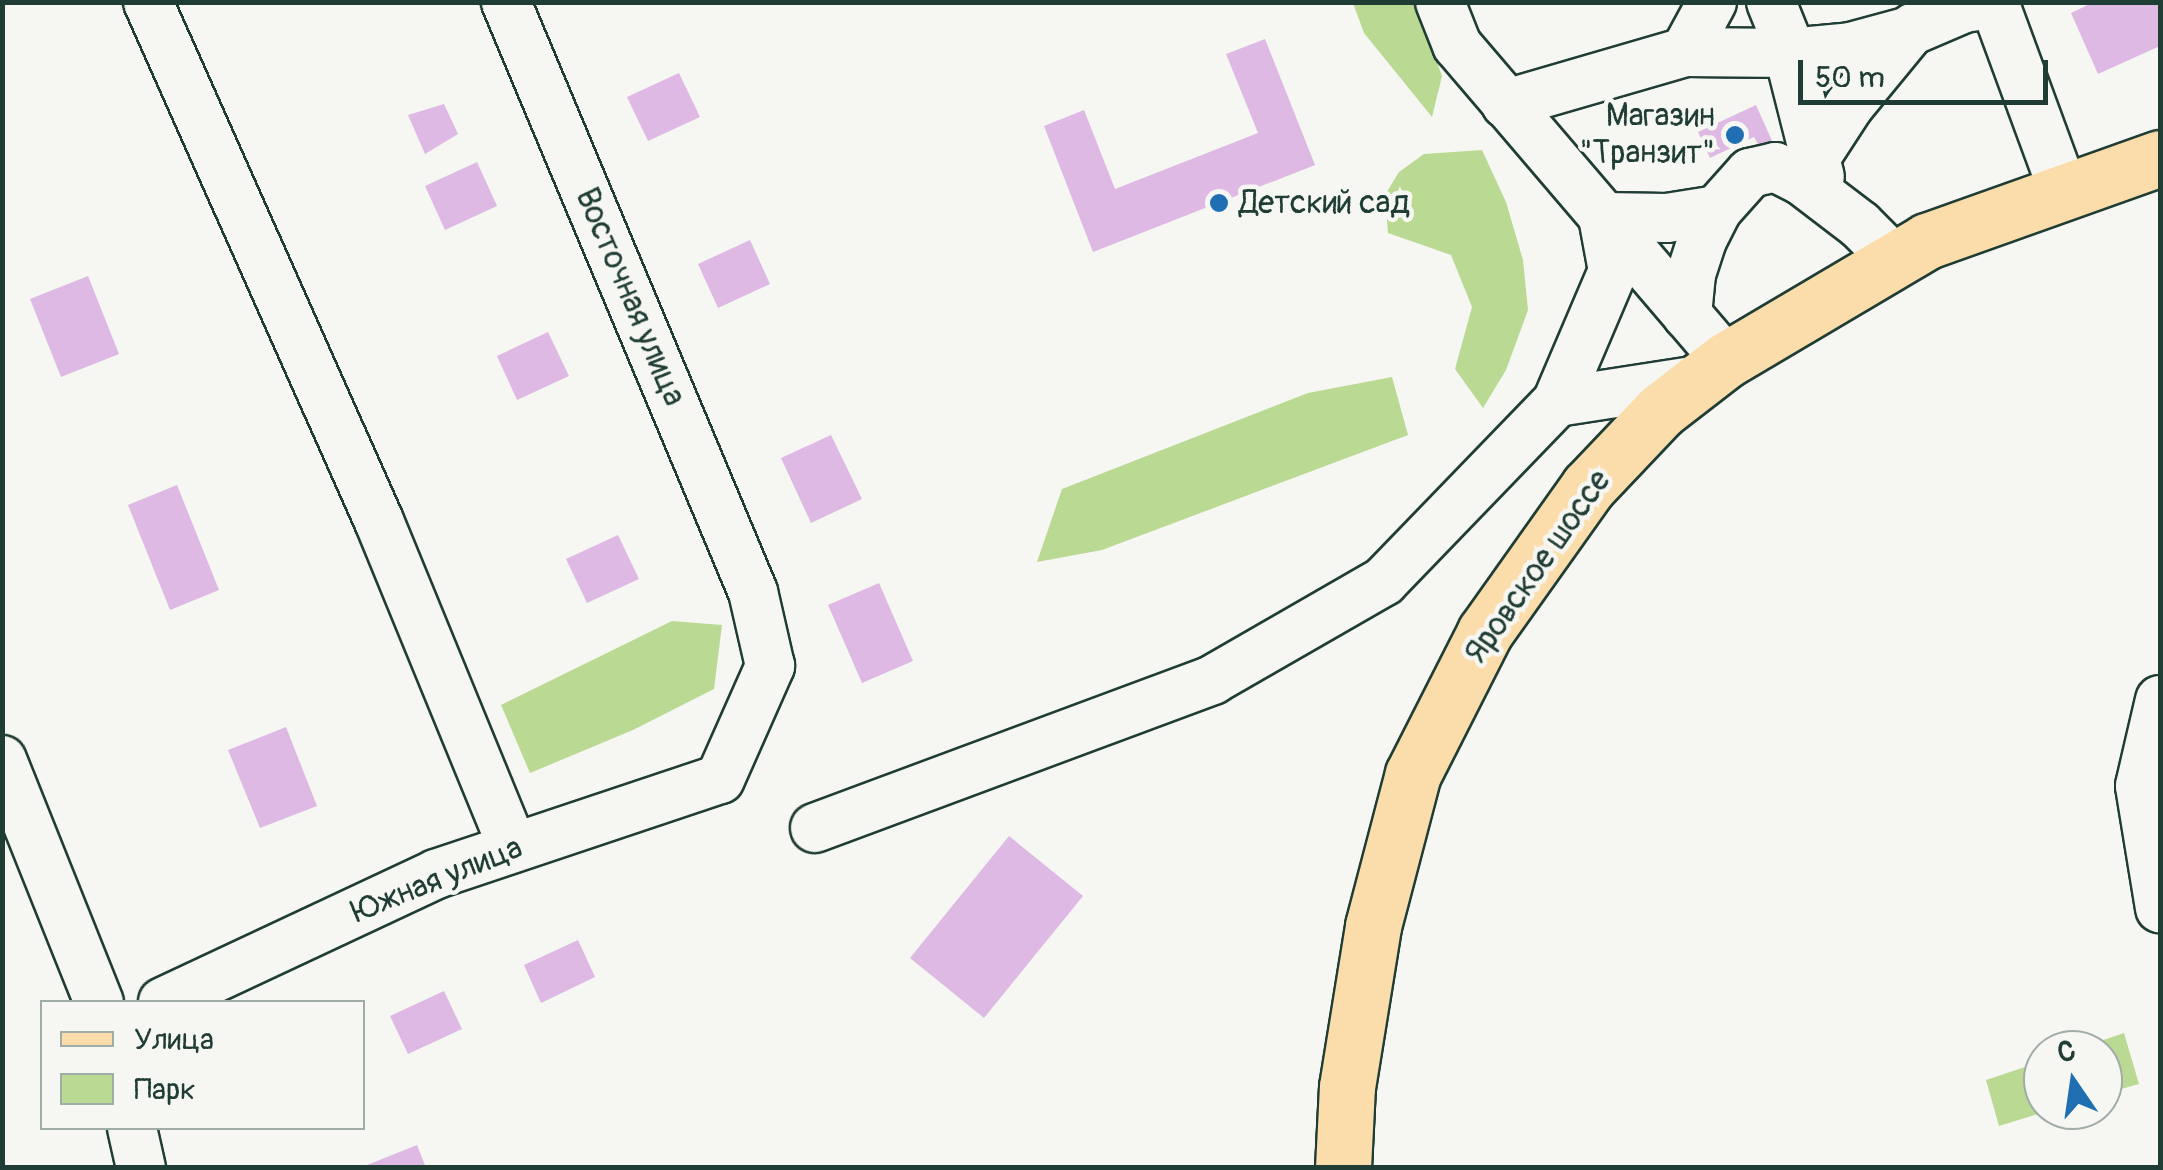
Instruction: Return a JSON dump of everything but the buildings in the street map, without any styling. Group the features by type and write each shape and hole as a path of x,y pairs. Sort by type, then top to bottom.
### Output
{"main road":[{"name":"Яровское шоссе","path":"1343,1168 1346,1087 1373,926 1413,774 1485,632 1588,488 1660,410 1712,370 1927,241 2160,158"}],"street":[{"path":"148,2 371,503 513,848"},
{"name":"Восточная улица","path":"506,2 753,592 770,666 720,780"},
{"path":"1440,2 1457,45 1688,316 1712,370 1557,402"},
{"path":"1685,52 1712,2"},
{"path":"1771,2 1789,54 1814,180"},
{"path":"1506,104 1685,52 1789,54 1851,47 1921,16 1994,3 2063,190"},
{"path":"1814,180 1849,106 1921,16"},
{"path":"1688,316 1691,274 1717,210 1750,173 1775,167 1814,180 1895,260"},
{"path":"1593,205 1667,218 1717,210"},
{"path":"815,828 1212,680 1384,581 1557,402 1613,271 1593,205"},
{"path":"2160,700 2150,779 2160,908"},
{"path":"2,760 98,1000"},
{"name":"Южная улица","path":"167,1000 436,874 720,780"},
{"path":"132,1130 141,1168"}],"green space":[{"path":"1353,3 1415,3 1442,76 1432,117 1364,33"},
{"path":"1482,150 1506,202 1523,260 1528,310 1506,370 1483,408 1455,369 1472,307 1451,255 1388,233 1385,195 1399,172 1424,154"},
{"path":"1392,377 1408,435 1102,550 1037,562 1062,489 1308,393"},
{"path":"672,621 722,625 714,689 633,730 530,773 501,705"},
{"path":"2123,1033 2139,1084 2123,1088"},
{"path":"2023,1068 2023,1119 1999,1126 1986,1080"}],"place":[{"name":"Магазин \"Транзит\"","path":"1735,135"},
{"name":"Детский сад","path":"1219,203"}]}
